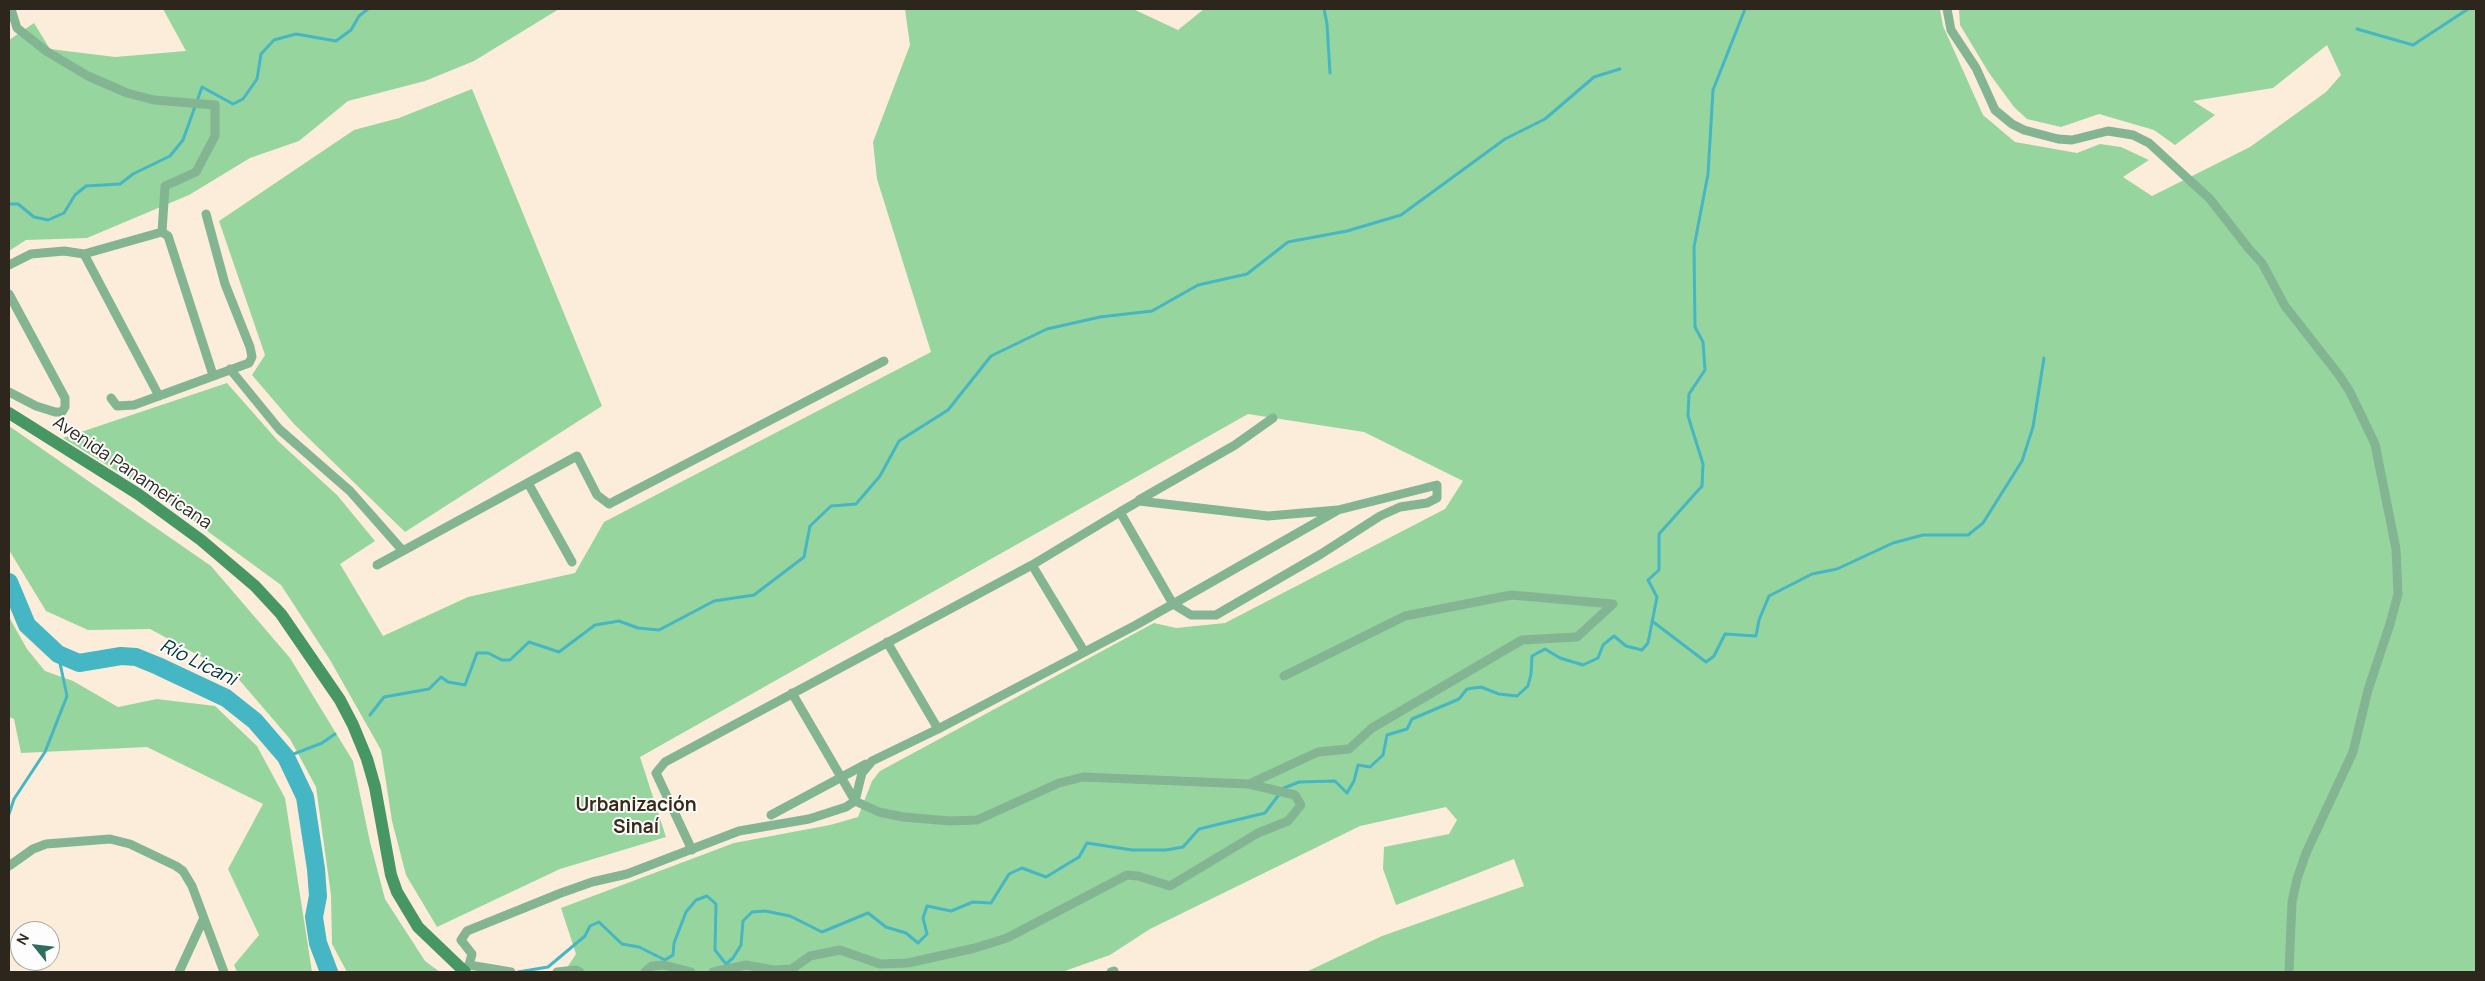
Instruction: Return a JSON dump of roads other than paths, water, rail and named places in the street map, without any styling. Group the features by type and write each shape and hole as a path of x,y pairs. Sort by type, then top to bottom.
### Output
{"main road":[{"name":"Avenida Panamericana","path":"9,413 138,494 201,540 255,586 281,614 340,700 353,725 367,759 375,787 389,867 397,892 418,927 466,969"}],"street":[{"path":"11,9 17,28 46,51 88,76 127,93 154,100 215,105 216,136 196,172 164,186 162,232"},
{"path":"1948,9 1951,30 1976,68 1996,110 2012,124 2024,130 2058,139 2072,140 2108,131 2133,135 2149,143 2210,199 2262,263 2285,306 2339,375 2350,392 2375,444 2396,549 2398,594 2368,690 2353,752 2306,852 2297,879 2292,902 2289,972"},
{"path":"111,398 117,406 125,407 230,369 248,362 252,358 225,284 206,214"},
{"path":"9,265 31,254 64,251 84,254 162,232 168,236 213,375"},
{"path":"84,254 159,396"},
{"path":"9,294 65,398 65,407 62,412 55,412 36,406 9,392"},
{"path":"377,565 577,456 597,495 609,504 884,361"},
{"path":"230,369 279,429 350,491 404,551"},
{"path":"692,850 656,773 659,766 1032,565 1139,500 1235,445 1273,418"},
{"path":"528,483 572,562"},
{"path":"1120,512 1174,604 1191,615 1216,615 1321,554 1380,516 1400,507 1427,503 1437,498 1436,485 1338,510 1268,516 1139,500"},
{"path":"772,815 1174,604 1338,510"},
{"path":"1032,565 1084,651"},
{"path":"1249,784 1318,752 1349,749 1372,728 1522,640 1577,637 1612,604 1512,596 1405,616 1284,676"},
{"path":"887,642 938,729"},
{"path":"713,972 746,965 773,970 792,969 810,956 840,950 880,964 908,963 1008,938 1127,875 1138,876 1170,886 1258,833 1288,821 1300,804 1295,795 1249,784 1083,777 1059,782 977,820 950,821 879,812 855,801 792,693"},
{"path":"511,972 466,969 472,954 461,940 467,931 584,885 627,874 739,831 832,813 855,801 862,773 872,761"},
{"path":"9,866 33,849 46,844 92,839 120,840 183,871 192,886 224,972"},
{"path":"179,972 204,920"},
{"path":"645,972 652,966 664,965 691,972"},
{"path":"557,972 576,970 580,972"}],"waterway":[{"path":"9,204 18,204 34,217 48,220 64,213 75,195 86,186 120,184 133,174 170,156 183,140 202,87 233,104 243,99 257,79 261,54 274,40 296,34 336,41 351,30 359,16 368,9"},
{"path":"1324,9 1327,24 1330,73"},
{"path":"518,972 548,967 585,936 590,926 599,922 622,944 639,947 665,960 673,955 674,943 686,912 696,900 707,896 716,904 715,950 726,964 733,958 741,945 743,921 752,912 765,911 790,916 822,932 868,913 886,927 906,933 918,943 927,934 923,918 927,906 951,911 973,902 991,903 1009,874 1022,868 1046,877 1079,857 1087,843 1132,850 1166,850 1183,847 1199,829 1265,813 1284,788 1299,782 1335,781 1347,793 1354,781 1358,765 1370,767 1383,755 1387,735 1407,729 1412,719 1459,699 1467,689 1481,687 1499,694 1517,696 1528,686 1532,656 1545,649 1560,658 1583,665 1598,658 1603,645 1614,636 1626,646 1642,650 1648,643 1657,597 1648,580 1659,570 1659,534 1702,486 1703,464 1688,416 1689,394 1705,370 1703,342 1695,327 1694,247 1708,174 1713,90 1745,9"},
{"path":"2357,29 2413,45 2468,9"},
{"path":"370,715 384,697 429,689 441,677 448,682 465,685 477,653 488,653 502,660 510,660 529,642 559,652 595,625 619,621 638,628 659,630 714,601 754,595 804,557 810,526 831,506 856,504 880,476 899,441 948,410 991,356 1047,329 1100,317 1152,311 1198,285 1247,274 1288,242 1347,231 1401,215 1505,139 1545,119 1594,77 1620,69"},
{"path":"1652,621 1706,662 1714,656 1725,634 1756,636 1759,620 1769,596 1812,574 1837,569 1893,543 1923,535 1968,535 1983,523 2022,461 2033,427 2044,358"},
{"name":"Río Licani","path":"9,582 27,625 58,654 79,663 121,656 136,657 158,666 226,698 255,721 286,757 305,797 316,869 318,896 314,917 318,943 329,972"},
{"path":"9,814 14,799 45,752 67,696 58,654"},
{"path":"286,757 322,743 335,734"}],"district":[{"name":"Urbanización Sinaí","path":"636,817"}]}
